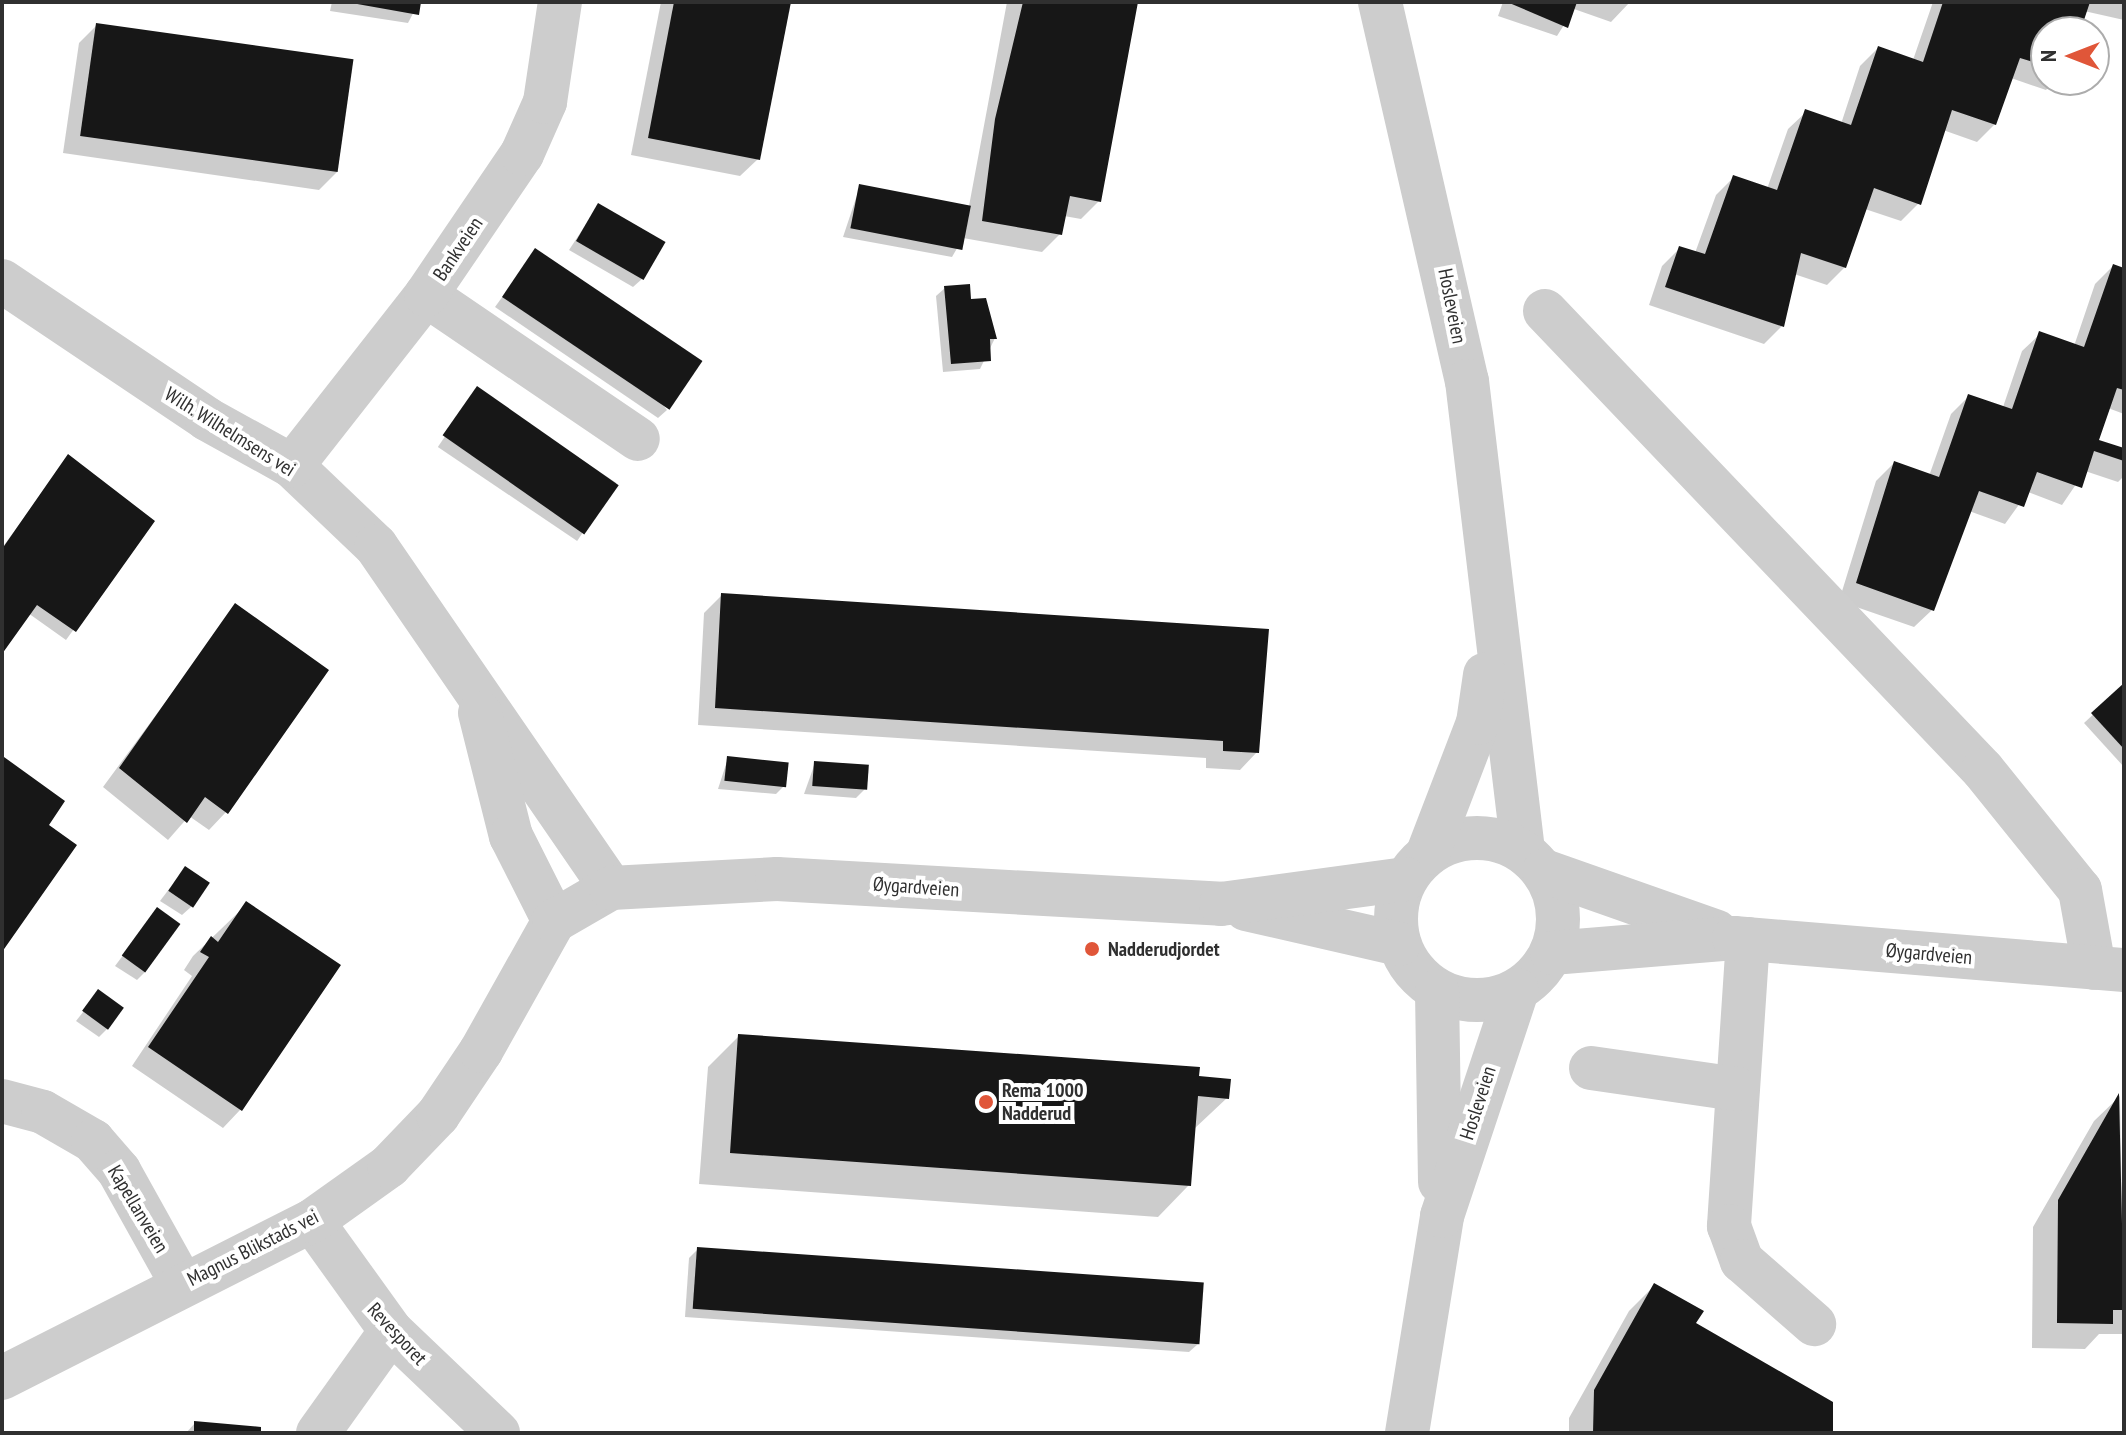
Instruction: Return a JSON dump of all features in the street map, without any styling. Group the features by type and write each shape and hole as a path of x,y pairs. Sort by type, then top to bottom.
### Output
{"street":[{"name":"Bankveien","path":"292,466 426,295 522,154 545,102 560,2"},
{"name":"Hosleveien","path":"1380,2 1467,381 1492,617 1533,861"},
{"name":"Wilh. Wilhelmsens vei","path":"2,281 207,419 292,466 376,546 476,699 560,805 611,888"},
{"path":"426,295 638,439"},
{"path":"1545,311 1983,770 2080,890 2109,969"},
{"name":"Hosleveien","path":"1416,866 1478,723 1492,617"},
{"name":"Wilh. Wilhelmsens vei","path":"476,699 511,836 554,921"},
{"path":"1460,838 1495,838 1533,861 1557,898 1552,953 1517,990 1468,1001 1437,991 1414,971 1399,944 1394,913 1416,866 1460,838"},
{"name":"Øygardveien","path":"1533,861 1741,939"},
{"name":"Øygardveien","path":"1221,904 1416,866"},
{"name":"Øygardveien","path":"611,888 777,879 1221,904 1399,944"},
{"name":"Magnus Blikstads vei","path":"2,1378 182,1284 312,1221 389,1166 438,1115 554,921 611,888"},
{"path":"1741,939 1729,1226 1742,1261 1814,1324"},
{"name":"Øygardveien","path":"1552,953 1741,939 2109,969"},
{"name":"Hosleveien","path":"1407,1433 1442,1216 1517,990"},
{"name":"Hosleveien","path":"1437,991 1442,1216"},
{"path":"1591,1068 1737,1089"},
{"name":"Kapellanveien","path":"2,1101 43,1112 93,1141 119,1171 182,1284"},
{"name":"Revesporet","path":"312,1221 391,1331 498,1433"},
{"path":"318,1433 391,1331"}],"building":[{"path":"346,2 421,2 419,15"},
{"path":"674,2 791,2 760,160 648,138"},
{"path":"1023,2 1138,2 1101,202 1070,196 1062,235 982,221 995,119"},
{"path":"1507,2 1577,2 1568,28"},
{"path":"1943,2 2090,2 2085,16 2030,16 2030,61 2020,58 1996,125 1952,110 1921,205 1874,188 1846,268 1801,253 1784,327 1665,287 1679,246 1705,254 1733,175 1777,190 1805,109 1851,125 1878,46 1923,62"},
{"path":"96,23 353,59 338,172 80,136"},
{"path":"859,184 971,206 962,250 850,228"},
{"path":"598,203 666,242 644,280 576,241"},
{"path":"535,248 702,361 669,410 502,297"},
{"path":"2113,264 2124,268 2124,390 2117,388 2099,440 2124,448 2124,461 2094,451 2082,488 2037,472 2024,507 1979,491 1934,611 1856,583 1894,461 1939,477 1968,394 2012,409 2039,331 2084,347"},
{"path":"970,284 971,299 986,298 997,339 990,339 991,361 951,364 944,286"},
{"path":"477,386 619,485 584,534 443,435"},
{"path":"68,454 155,521 76,632 37,605 2,654 2,549"},
{"path":"721,593 1269,629 1259,753 1223,751 1223,741 715,708"},
{"path":"235,603 329,670 228,814 205,797 187,823 119,768"},
{"path":"2124,683 2124,749 2091,713"},
{"path":"727,756 789,762 786,787 724,781"},
{"path":"4,757 65,801 49,825 77,845 2,952"},
{"path":"814,761 869,765 867,790 812,786"},
{"path":"185,866 210,883 193,908 168,891"},
{"path":"246,901 341,965 242,1111 148,1047 209,957 200,952 211,936 218,942"},
{"path":"157,907 180,924 145,973 122,956"},
{"path":"98,989 124,1008 108,1030 82,1011"},
{"path":"738,1034 1200,1067 1199,1076 1231,1079 1229,1099 1198,1096 1191,1186 730,1153"},
{"path":"2119,1093 2124,1310 2113,1310 2113,1324 2057,1323 2058,1200"},
{"path":"697,1247 1204,1282 1199,1344 693,1309"},
{"path":"1654,1283 1704,1311 1696,1323 1833,1402 1833,1433 1593,1433 1594,1390"},
{"path":"194,1421 261,1427 261,1433 194,1433"}],"place":[{"name":"Nadderudjordet","path":"1092,949"},
{"name":"Rema 1000 Nadderud","path":"986,1102"}]}
